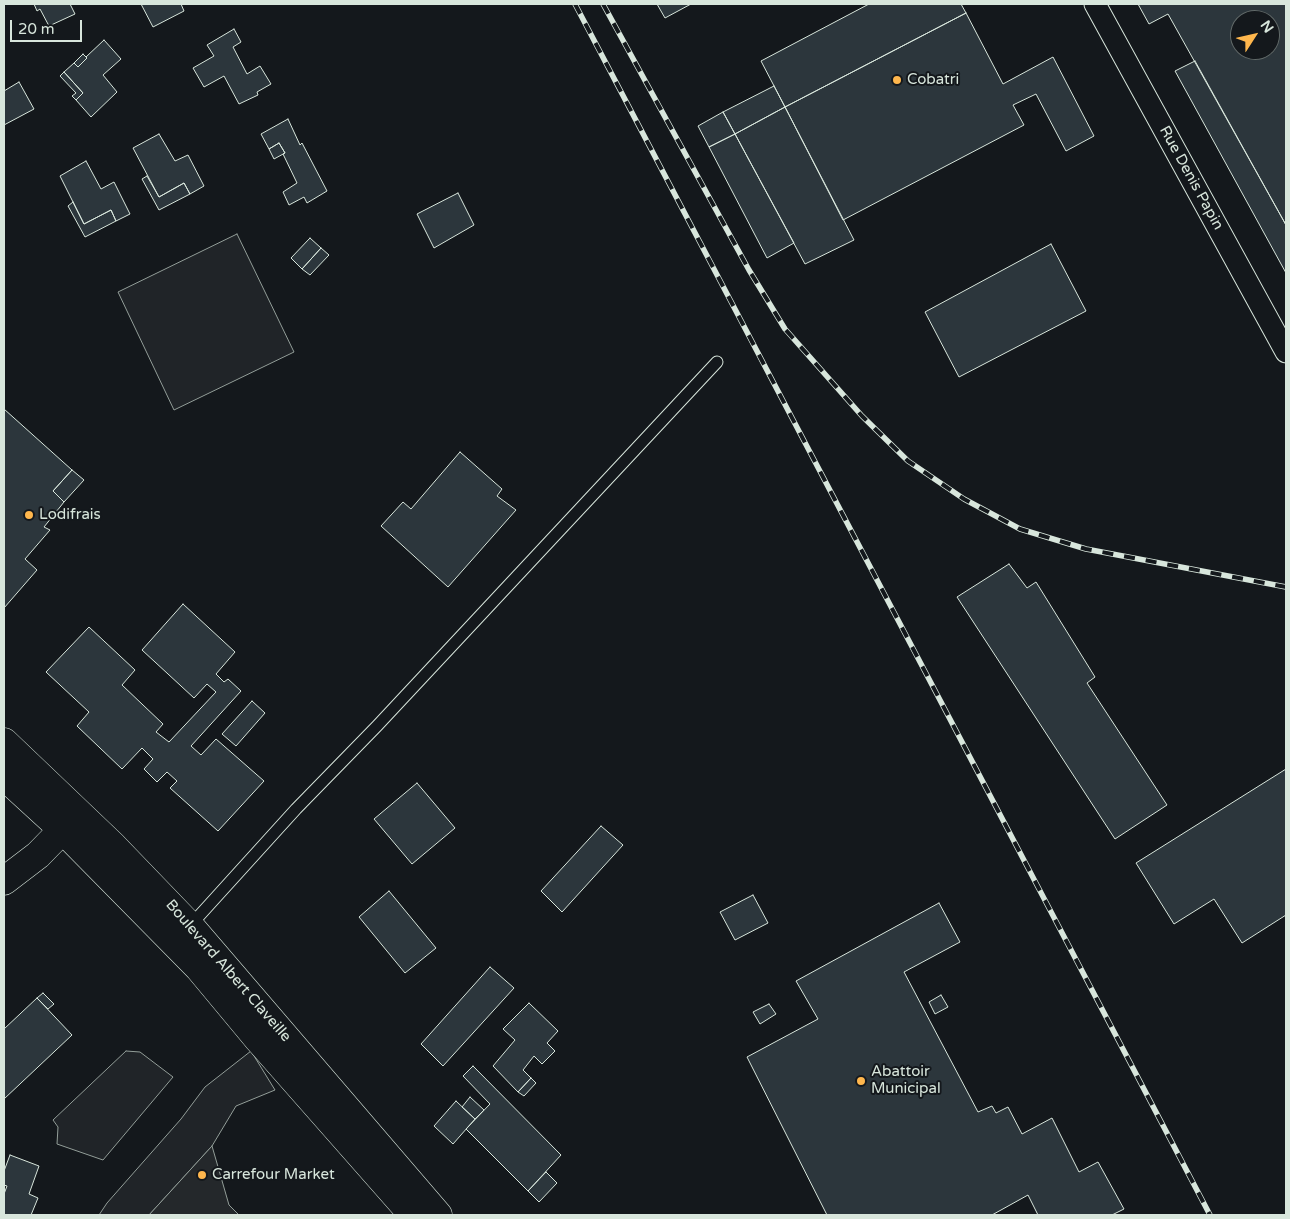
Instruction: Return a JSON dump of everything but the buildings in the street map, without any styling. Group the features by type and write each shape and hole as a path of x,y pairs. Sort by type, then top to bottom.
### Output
{"main road":[{"name":"Boulevard Albert Claveille","path":"4,742 71,822 182,934 438,1215"},
{"name":"Boulevard Albert Claveille","path":"4,776 71,822"},
{"path":"4,881 38,855 71,822"},
{"name":"Boulevard Albert Claveille","path":"182,934 199,968 413,1215"}],"street":[{"name":"Rue Denis Papin","path":"1095,4 1286,352"}],"lane":[{"path":"182,934 717,362"}],"shaded area":[{"path":"237,234 294,352 174,410 118,292"},
{"path":"126,1051 140,1052 173,1077 103,1160 57,1144 58,1127 53,1120"},
{"path":"251,1051 275,1090 236,1106 212,1146 149,1215 99,1215 107,1203 181,1119 205,1087"},
{"name":"Carrefour Market","path":"212,1146 229,1205 239,1215 149,1215"}],"railway":[{"path":"575,4 1210,1215"},
{"path":"603,4 749,270 785,329 862,416 908,461 964,499 1020,529 1086,549 1286,587"}],"place":[{"name":"Cobatri","path":"897,80"},
{"name":"Lodifrais","path":"29,515"},
{"name":"Abattoir Municipal","path":"861,1081"},
{"name":"Carrefour Market","path":"202,1175"}]}
